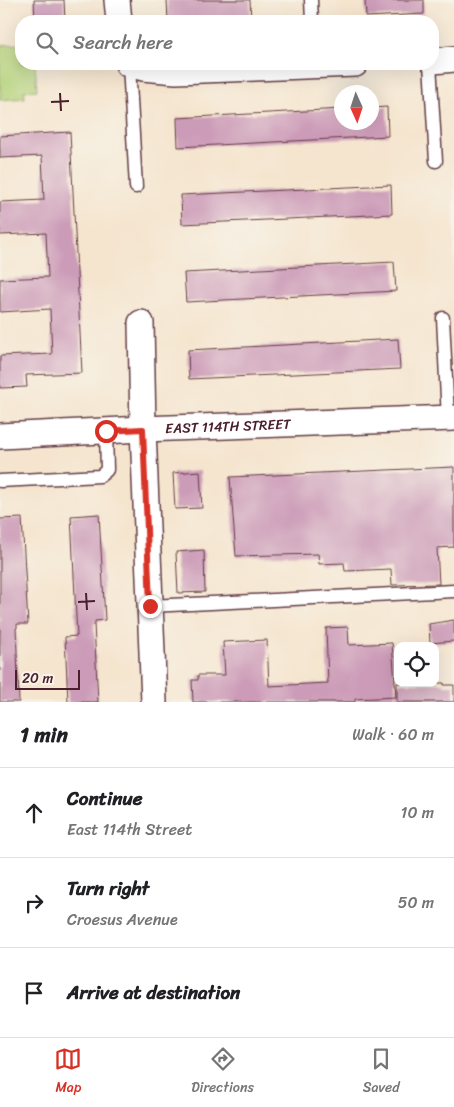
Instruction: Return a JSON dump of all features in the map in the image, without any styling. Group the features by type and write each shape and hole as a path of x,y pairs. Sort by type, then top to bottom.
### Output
{"street":[{"path":"118,0 119,15"},
{"path":"439,60 454,59"},
{"path":"169,70 196,70"},
{"path":"141,323 143,429 154,702"},
{"name":"EAST 114TH STREET","path":"0,436 451,418"}],"lane":[{"path":"310,0 311,15"},
{"path":"129,70 136,188"},
{"path":"430,70 436,161"},
{"path":"443,318 451,418"},
{"path":"0,481 100,476 107,470 106,431"},
{"path":"150,606 454,591"}],"green space":[{"path":"15,44 15,70 35,70 37,90 24,91 25,98 0,100 0,45"}],"building":[{"path":"34,0 64,0 65,15 35,15"},
{"path":"167,0 250,0 251,15 168,15"},
{"path":"365,0 424,0 424,14 366,15"},
{"path":"387,107 388,136 178,147 177,118 334,109 334,130 379,130 379,108"},
{"path":"70,132 82,373 26,375 27,387 0,388 0,356 52,354 50,309 0,312 0,279 48,277 46,233 0,235 0,202 44,200 42,156 0,158 0,136"},
{"path":"391,185 392,214 182,224 181,195"},
{"path":"394,262 396,291 186,302 184,273"},
{"path":"398,339 400,369 189,379 188,350"},
{"path":"454,467 454,547 437,548 439,584 392,585 391,569 345,571 344,563 319,564 318,554 236,556 230,477"},
{"path":"200,471 202,508 175,509 173,473"},
{"path":"99,514 105,620 95,621 94,624 98,702 68,702 65,637 77,636 71,516"},
{"path":"22,518 28,624 17,624 16,628 19,702 0,702 0,519"},
{"path":"204,550 205,592 178,593 176,552"},
{"path":"454,620 454,641 430,642 429,624"},
{"path":"348,627 349,645 392,643 396,697 355,699 355,702 193,702 192,680 198,680 198,675 225,675 223,642 267,640 269,686 328,683 326,628"},
{"path":"439,683 454,685 454,702 397,702 397,687 439,687"}],"route":[{"path":"106,431 143,429 150,606"}]}
